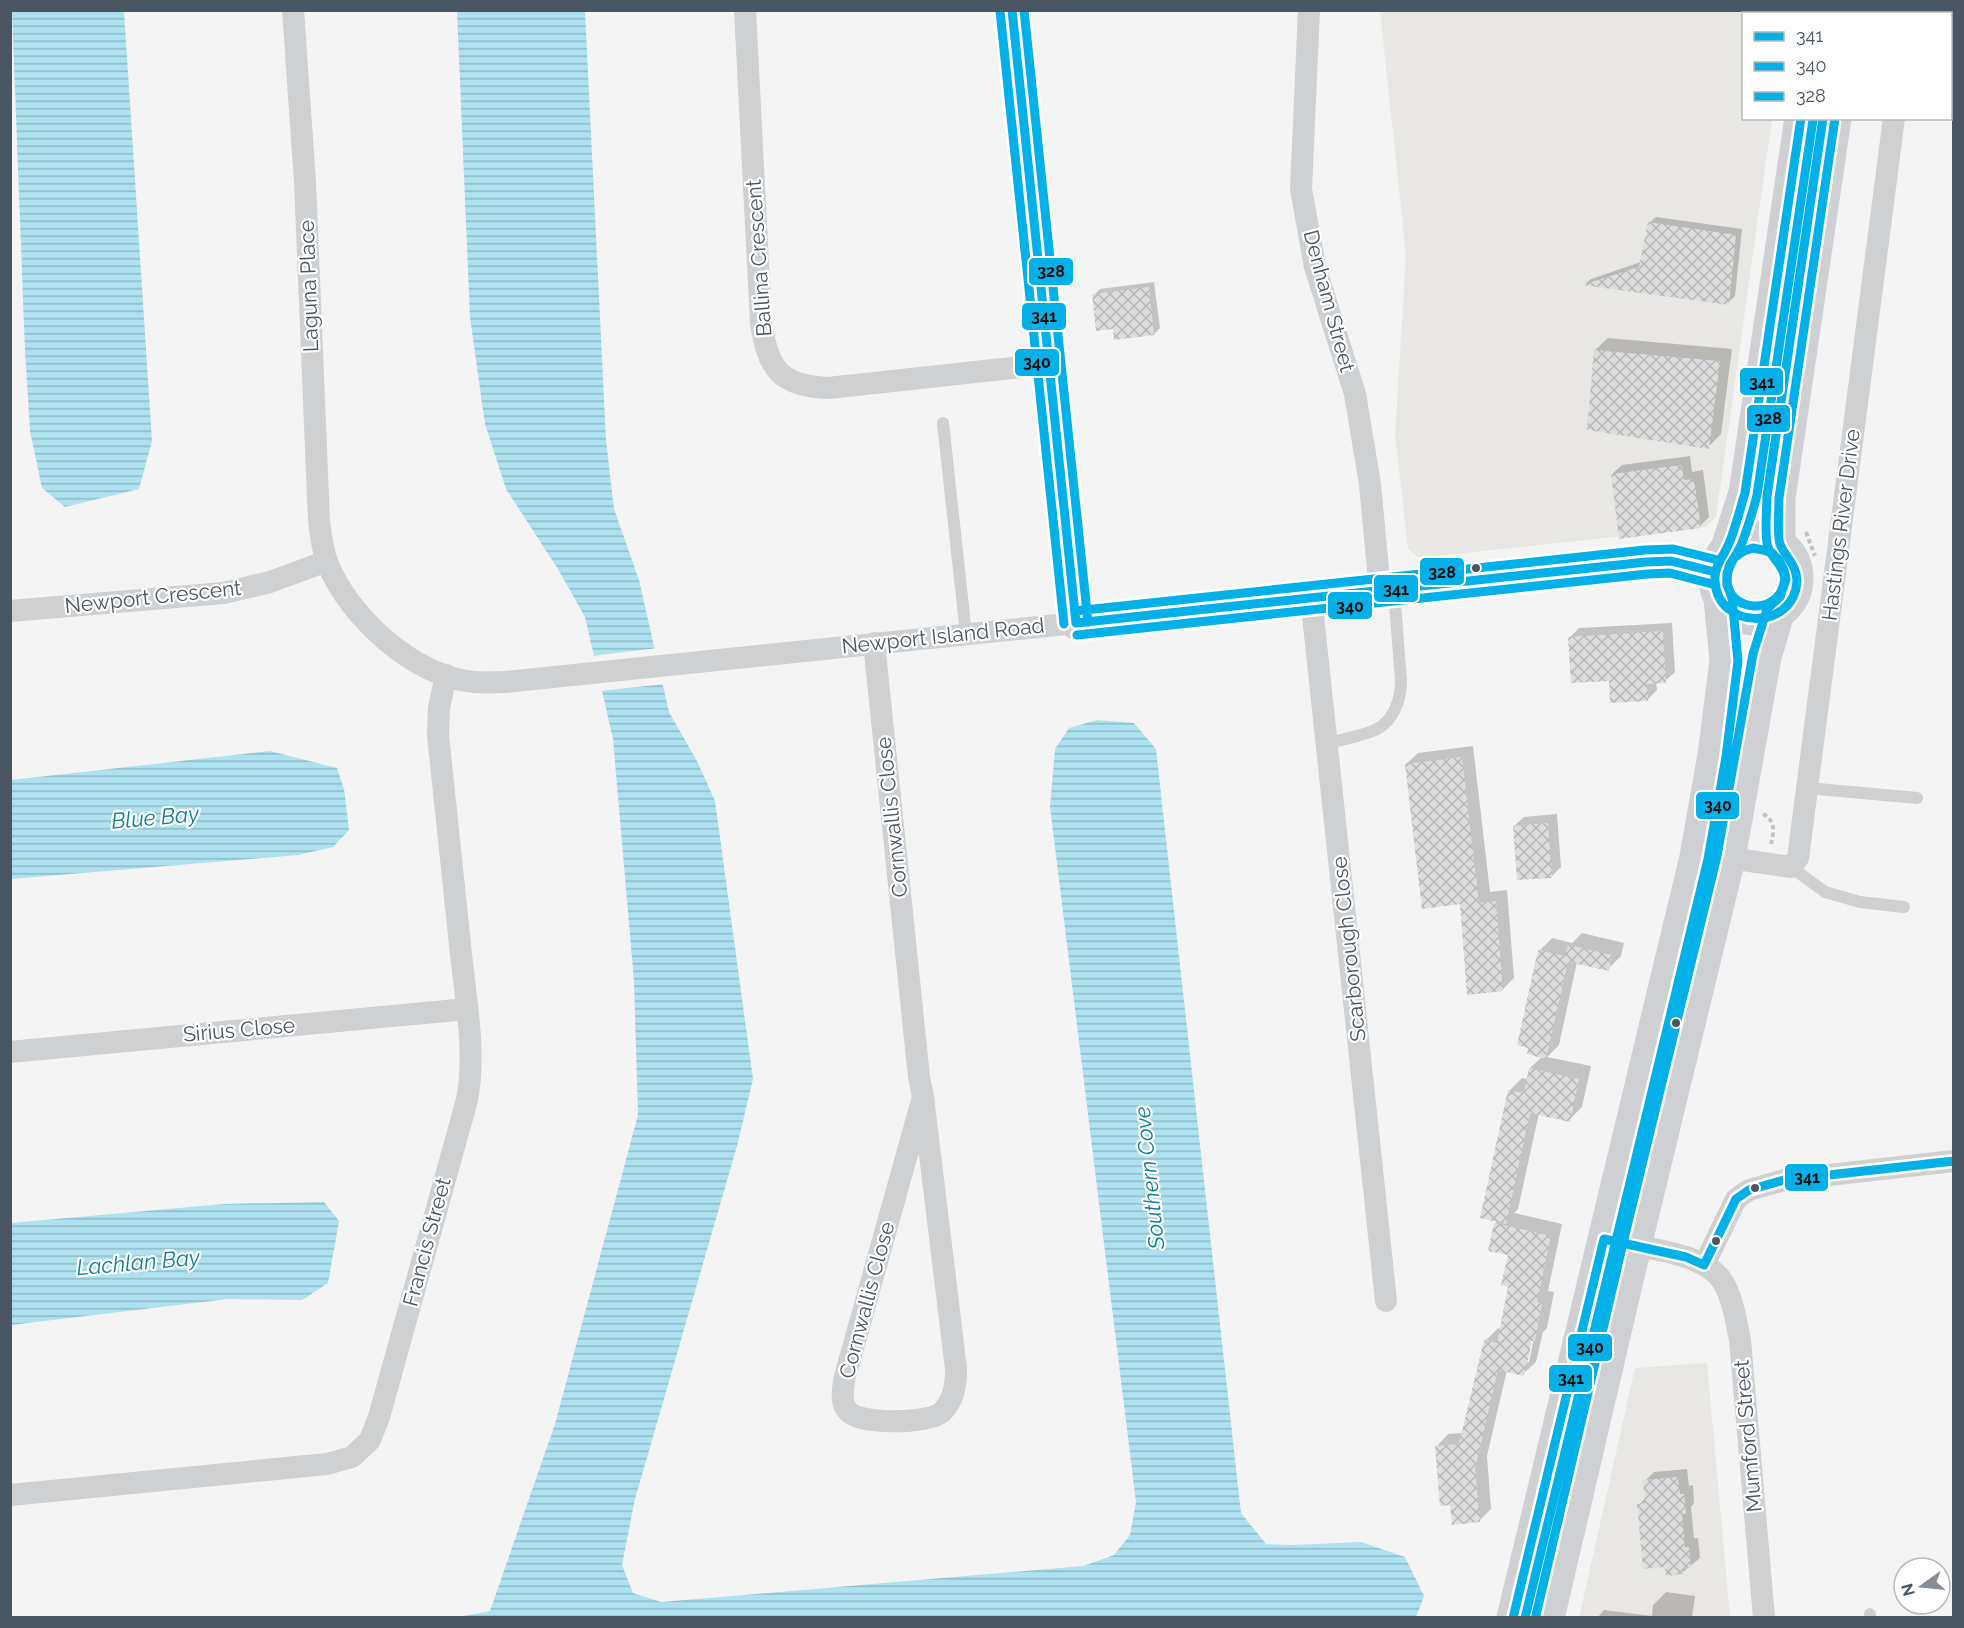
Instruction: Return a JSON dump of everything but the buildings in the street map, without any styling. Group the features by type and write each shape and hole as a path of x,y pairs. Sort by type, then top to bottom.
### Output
{"main road":[{"path":"1012,10 1076,623"},
{"path":"1548,1617 1700,838 1726,661 1721,573 1745,493 1801,120"},
{"path":"1779,543 1779,498 1835,120"},
{"path":"1752,536 1779,543 1790,553 1796,566 1798,579 1795,593 1789,604 1766,619 1753,620 1728,609 1721,573 1739,540 1752,536"},
{"name":"Newport Island Road","path":"1076,623 1654,561 1671,561 1721,573"},
{"path":"1513,1617 1729,858 1765,657 1778,613"}],"street":[{"name":"Laguna Place","path":"293,10 305,182 319,521 327,561"},
{"name":"Ballina Crescent","path":"745,10 761,322 764,341 774,366 796,384 828,388 1048,364"},
{"name":"Denham Street","path":"1309,10 1302,189 1315,267 1355,394 1387,590"},
{"name":"Hastings River Drive","path":"1791,867 1798,858 1894,120"},
{"name":"Newport Crescent","path":"10,611 224,593 270,582 327,561"},
{"name":"Newport Island Road","path":"327,561 340,589 361,617 385,640 418,663 446,675 473,682 587,674 1076,623"},
{"name":"Scarborough Close","path":"1311,597 1386,1301"},
{"name":"Cornwallis Close","path":"874,643 919,1077 923,1097 956,1385 951,1401 940,1413 925,1420 856,1418 846,1410 842,1395 844,1380 923,1097"},
{"name":"Francis Street","path":"10,1495 327,1464 352,1457 369,1440 379,1417 466,1100 471,1063 438,735 439,708 446,675"},
{"path":"1729,858 1791,867"},
{"name":"Sirius Close","path":"10,1052 467,1009"},
{"path":"1620,1243 1691,1259 1704,1265 1736,1199 1749,1190 1785,1180 1953,1161"},
{"name":"Mumford Street","path":"1704,1265 1718,1275 1724,1284 1740,1340 1764,1617"}],"lane":[{"path":"943,423 966,634"},
{"path":"1327,744 1376,729 1398,705 1401,681 1387,590"},
{"path":"1807,788 1917,798"},
{"path":"1791,867 1825,892 1860,902 1904,907"}],"path":[{"path":"1754,812 1768,816 1772,821 1770,852"}],"shaded area":[{"path":"1380,11 1787,11 1742,12 1742,120 1772,120 1716,517 1706,527 1419,558 1408,549 1395,435 1406,255"},
{"path":"1707,1363 1730,1617 1579,1618 1635,1368"}],"water":[{"path":"12,11 124,11 152,441 139,489 65,507 42,488 30,431"},
{"name":"Southern Cove","path":"457,11 585,11 606,440 614,509 639,580 669,712 698,763 715,801 753,1079 737,1146 635,1499 622,1565 633,1593 661,1602 1083,1566 1114,1555 1130,1535 1136,1502 1050,807 1055,749 1069,728 1097,720 1134,723 1156,749 1241,1513 1266,1544 1361,1542 1405,1557 1424,1596 1416,1617 458,1617 490,1611 555,1424 638,1115 634,981 613,739 585,617 558,569 506,489 485,424 470,317"},
{"name":"Blue Bay","path":"270,751 337,768 344,789 349,830 333,847 298,855 11,879 11,780"},
{"name":"Lachlan Bay","path":"324,1202 339,1221 328,1283 302,1300 228,1299 11,1325 11,1223 224,1204"}],"pier":[{"path":"658,648 665,684 599,691 591,656"}],"transit line":[{"name":"341","path":"1012,10 1076,623"},
{"name":"328","path":"1024,10 1088,622"},
{"name":"340","path":"1000,11 1064,624"},
{"name":"341","path":"1801,120 1745,493 1728,546 1715,575 1719,596 1728,608 1741,616 1755,618 1770,616 1783,609 1793,598 1797,581 1795,570 1779,540 1779,498 1835,120"},
{"name":"328","path":"1813,120 1757,495 1742,543 1727,576 1730,592 1736,599 1754,606 1773,601 1780,593 1784,583 1783,572 1770,552 1767,542 1767,496 1823,120"},
{"name":"340","path":"1525,1618 1708,859 1726,757 1738,661 1732,598 1727,584 1727,574 1735,557 1753,548 1763,550 1772,553 1779,560 1786,579 1780,597 1767,609 1753,654 1717,856 1536,1615"},
{"name":"328","path":"1075,611 1645,550 1673,549 1718,560"},
{"name":"341","path":"1076,623 1646,562 1671,561 1715,572"},
{"name":"340","path":"1077,635 1647,574 1670,573 1712,584"},
{"name":"341","path":"1704,1265 1736,1199 1749,1190 1784,1180 1954,1161"},
{"name":"341","path":"1513,1618 1604,1239 1686,1257 1704,1265"}]}
